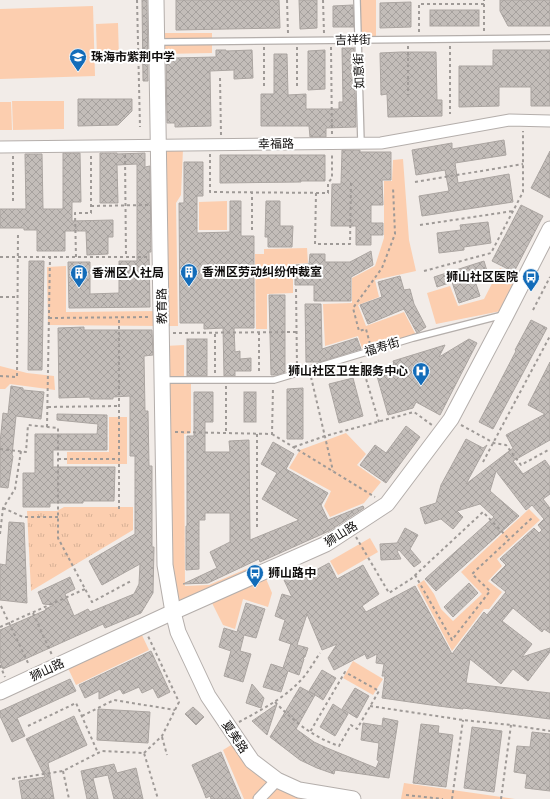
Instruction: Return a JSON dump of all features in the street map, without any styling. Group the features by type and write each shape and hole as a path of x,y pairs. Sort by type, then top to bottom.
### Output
{"street":[{"name":"教育路","path":"156,0 165,565 173,612"},
{"name":"幸福路","path":"0,147 381,143 510,120 550,120"},
{"name":"狮山路","path":"0,692 173,612 326,544 387,504 451,419 550,228"},
{"name":"夏美路","path":"173,612 178,632 208,696 252,762 277,780 299,790 353,799"},
{"path":"259,799 277,780"}],"lane":[{"name":"如意街","path":"357,0 361,143"},
{"name":"吉祥街","path":"157,42 550,38"},
{"name":"福寿街","path":"163,380 274,380 412,338 506,315"}],"path":[{"path":"137,0 140,127"},
{"path":"287,0 288,40"},
{"path":"323,0 324,40"},
{"path":"483,39 484,0"},
{"path":"419,39 419,4 484,4"},
{"path":"408,39 408,95"},
{"path":"450,39 450,114"},
{"path":"264,40 264,88"},
{"path":"297,40 297,88"},
{"path":"220,78 210,192 328,193 328,183 332,178 330,40"},
{"path":"424,271 491,253 523,192 523,120"},
{"path":"76,257 75,213 91,213 91,146"},
{"path":"125,146 126,257"},
{"path":"13,147 13,201"},
{"path":"415,182 523,164"},
{"path":"316,193 315,244 350,244 351,181"},
{"path":"372,350 366,329 360,331 353,308 382,268 395,234 393,187"},
{"path":"252,192 252,230"},
{"path":"91,206 160,205"},
{"path":"420,225 513,211"},
{"path":"0,376 17,377 18,233"},
{"path":"0,257 161,257"},
{"path":"47,427 50,257"},
{"path":"533,310 550,277"},
{"path":"296,290 297,373"},
{"path":"0,297 17,297"},
{"path":"49,318 162,317"},
{"path":"119,318 119,509"},
{"path":"215,332 215,380"},
{"path":"259,332 260,380"},
{"path":"162,333 297,332"},
{"path":"483,462 550,336"},
{"path":"359,355 379,422"},
{"path":"309,370 333,471"},
{"path":"226,380 226,433"},
{"path":"272,434 274,380"},
{"path":"48,407 119,406"},
{"path":"294,448 325,436 414,412 441,432"},
{"path":"451,419 494,443 506,445 521,465 550,449"},
{"path":"0,449 26,452 28,425 58,428 58,538 92,602 131,581"},
{"path":"163,432 272,434 387,504"},
{"path":"257,434 257,528"},
{"path":"0,534 3,508 15,489 21,452"},
{"path":"58,459 119,459"},
{"path":"3,508 24,517 58,517"},
{"path":"351,528 389,593 411,579 483,512 509,539"},
{"path":"415,575 452,640 490,592 472,574 533,517"},
{"path":"0,627 85,589"},
{"path":"1,606 34,676"},
{"path":"33,612 57,666"},
{"path":"12,779 63,771 102,750 144,753 162,736 179,702 143,626"},
{"path":"230,728 275,702 302,680 320,653"},
{"path":"275,702 287,714 310,732 339,746 351,725 357,728 379,691 345,672 310,732"},
{"path":"82,716 114,700 175,710"},
{"path":"28,726 76,703 98,753"},
{"path":"370,706 550,731"},
{"path":"452,799 463,720"},
{"path":"501,799 511,725"},
{"path":"162,736 167,755"},
{"path":"144,753 158,799"},
{"path":"63,771 69,799"},
{"path":"406,794 443,799"}],"green space":[{"path":"360,0 376,0 376,36 361,37"},
{"path":"93,6 95,76 0,79 0,9"},
{"path":"118,23 119,59 97,59 96,24"},
{"path":"162,33 212,33 212,53 162,54"},
{"path":"12,101 64,101 64,129 13,130"},
{"path":"0,102 11,102 12,130 0,130"},
{"path":"162,149 183,149 181,195 176,203 178,326 164,326"},
{"path":"403,159 409,240 416,271 375,280 379,297 358,305 366,326 404,312 416,335 363,351 358,336 325,346 323,304 352,303 352,278 375,266 384,238 384,181 392,181 393,160"},
{"path":"227,201 227,230 199,230 199,202"},
{"path":"307,248 308,263 293,264 293,293 267,294 267,329 256,329 255,254 264,254 264,249"},
{"path":"66,266 66,312 158,311 158,326 48,325 47,267"},
{"path":"500,268 521,279 506,310 436,324 427,293 450,286 458,306 484,299"},
{"path":"184,345 184,377 165,378 165,346"},
{"path":"0,366 27,373 54,376 55,390 10,384 5,389 0,389"},
{"path":"165,383 191,383 191,433 184,434 185,586 209,585 253,566 256,572 175,609 168,566"},
{"path":"109,417 127,417 127,464 67,464 67,452 109,452"},
{"path":"346,433 366,454 357,465 381,482 364,503 330,517 324,506 331,491 289,468 300,450"},
{"path":"64,507 133,507 133,530 31,591 27,511 57,511"},
{"path":"529,509 540,520 497,559 502,566 488,581 502,592 489,609 484,609 452,651 417,585 424,580 434,594 441,609 453,621 482,594 461,572"},
{"path":"370,538 378,552 338,575 330,561"},
{"path":"264,574 272,593 268,607 243,599 235,629 223,625 210,599"},
{"path":"140,631 149,650 76,685 67,666"},
{"path":"353,661 383,679 373,695 343,678"},
{"path":"236,742 274,780 255,799 244,799 223,750"},
{"path":"278,783 340,799 263,799"},
{"path":"404,783 515,799 401,799"}],"building":[{"path":"142,0 147,0 148,81 143,81"},
{"path":"176,0 279,0 280,28 176,30"},
{"path":"299,0 317,0 317,28 300,29"},
{"path":"500,0 550,0 550,26 508,26 500,11"},
{"path":"411,2 411,27 380,28 380,3"},
{"path":"353,5 354,27 333,27 333,6"},
{"path":"430,10 479,10 479,26 430,26"},
{"path":"342,48 354,48 356,127 326,128 326,137 310,137 309,126 261,126 261,94 274,94 274,54 287,54 288,95 306,94 306,109 339,109 339,102 343,102"},
{"path":"216,50 252,50 253,78 234,79 234,70 210,71 211,126 175,127 175,123 167,123 166,60 174,60 174,58 216,57"},
{"path":"325,50 325,89 308,90 308,51"},
{"path":"493,50 550,50 550,106 531,106 531,87 499,87 499,106 459,107 459,66 493,66"},
{"path":"436,52 437,100 442,100 442,116 388,117 387,94 381,95 380,53"},
{"path":"78,99 132,99 132,111 118,125 78,126"},
{"path":"504,140 506,155 455,163 458,183 509,174 513,202 422,216 419,196 449,191 445,170 416,175 412,150 452,143 452,149"},
{"path":"342,150 360,150 360,152 391,152 391,180 382,180 383,205 371,205 371,223 383,223 383,235 371,235 371,245 356,245 356,226 331,226 332,184 341,184"},
{"path":"550,151 550,198 531,188"},
{"path":"63,153 80,153 81,202 72,202 72,221 113,220 113,237 108,237 108,254 87,255 86,231 65,231 65,251 37,251 37,230 24,230 24,228 0,228 0,209 26,209 25,154 42,154 43,209 63,209"},
{"path":"100,153 145,153 145,167 150,166 150,307 69,308 68,262 90,262 90,294 119,293 119,261 137,261 137,164 117,165 118,203 100,203"},
{"path":"220,155 325,155 325,181 220,183"},
{"path":"184,162 203,162 203,196 197,196 197,233 230,232 230,201 241,201 241,236 254,236 254,328 234,328 235,352 240,351 240,359 251,358 251,371 235,371 235,376 224,376 223,328 204,329 204,323 180,323 179,203 184,203"},
{"path":"266,201 280,201 280,226 293,226 292,247 268,247 268,237 265,237"},
{"path":"521,205 543,216 514,272 492,261"},
{"path":"488,222 491,243 464,247 464,250 439,253 437,233 461,230 460,225"},
{"path":"371,251 373,265 351,277 351,301 314,301 314,285 295,285 295,265 309,264 310,254 325,254 325,262 350,262"},
{"path":"29,261 44,261 42,370 28,370"},
{"path":"484,261 487,271 473,275 480,296 459,303 452,282 437,287 434,277"},
{"path":"400,276 404,290 410,289 414,304 426,327 417,333 404,309 368,324 360,305 382,297 378,282"},
{"path":"269,295 285,295 285,372 277,375 271,375"},
{"path":"305,304 321,304 322,349 357,338 361,349 320,362 306,362"},
{"path":"531,320 547,328 493,429 479,422"},
{"path":"84,327 84,330 152,330 153,355 144,356 145,411 148,411 149,466 152,466 152,547 154,547 153,593 141,613 105,628 103,624 3,669 0,661 0,630 54,605 43,604 38,592 70,577 75,589 65,594 74,616 88,609 90,612 134,594 139,584 140,564 102,585 89,561 135,534 135,456 130,456 130,396 113,397 113,399 90,399 90,397 59,398 58,328"},
{"path":"187,339 207,339 207,376 187,376"},
{"path":"469,339 477,343 440,415 416,402 413,408 388,415 375,369 394,364 393,361 445,345 439,357"},
{"path":"550,362 550,440 513,461 523,474 545,460 550,467 550,494 543,499 550,508 550,633 544,629 542,632 513,608 502,621 532,644 522,657 550,648 550,652 528,681 513,669 501,684 470,659 466,683 550,693 550,719 382,698 385,676 382,676 384,664 376,663 377,654 367,659 365,654 334,670 328,658 337,644 322,650 307,614 297,645 308,648 305,657 303,658 304,659 299,675 288,671 281,692 263,687 271,664 283,668 291,644 279,640 285,620 275,616 282,594 292,597 284,580 312,567 314,571 329,563 337,579 363,565 379,594 362,606 366,612 415,586 452,654 484,612 487,615 506,592 491,580 506,565 500,559 534,528 539,533 542,530 538,525 544,519 532,505 526,510 496,471 490,491 519,516 436,591 425,579 494,517 480,504 457,511 463,517 453,529 441,519 425,524 420,508 436,503 441,485 466,439 483,448 487,445 466,484 513,448 506,435 545,414 528,405"},
{"path":"353,378 363,416 339,423 329,384"},
{"path":"11,386 23,388 23,390 44,392 41,419 16,416 13,456 8,488 0,487 0,443 3,413 8,414"},
{"path":"303,388 303,439 287,439 287,389"},
{"path":"194,392 213,392 213,422 205,422 205,452 230,452 229,441 249,440 250,540 299,520 262,499 277,473 261,464 273,442 294,454 286,469 328,493 321,505 328,520 363,506 364,508 329,531 260,562 259,559 208,583 183,584 217,568 210,552 230,542 230,513 205,513 205,520 199,520 199,569 186,570 187,436 194,436"},
{"path":"244,392 256,392 256,422 244,422"},
{"path":"57,414 107,415 107,450 53,450 53,467 115,467 114,501 50,503 50,507 23,507 23,473 35,473 35,434 97,434 98,424 57,420"},
{"path":"406,426 420,437 386,483 360,465 375,445 386,453"},
{"path":"9,522 24,523 27,603 0,600 0,564 6,565"},
{"path":"405,528 418,535 410,549 421,562 414,567 399,550 397,551 401,559 381,560 380,544 397,543"},
{"path":"469,583 478,593 453,617 444,607"},
{"path":"246,603 265,609 256,638 244,635 240,651 251,654 243,682 224,676 231,651 219,647 224,628 237,632"},
{"path":"151,651 170,692 158,698 153,688 142,693 139,687 123,694 120,689 99,699 99,691 85,698 79,685"},
{"path":"322,670 336,678 323,700 309,691"},
{"path":"70,679 76,691 17,718 25,736 12,742 0,716 0,711"},
{"path":"252,684 264,698 261,708 246,703"},
{"path":"300,687 315,695 296,729 314,742 376,768 379,761 377,760 379,743 361,740 363,723 382,726 383,718 398,721 389,778 335,770 334,774 300,760 270,737"},
{"path":"355,688 369,696 357,718 342,709"},
{"path":"277,704 267,735 252,721"},
{"path":"333,704 348,714 335,736 320,727"},
{"path":"193,707 204,717 196,725 185,714"},
{"path":"98,709 150,712 148,743 97,740"},
{"path":"74,716 87,745 48,763 54,799 22,799 19,781 45,777 26,739"},
{"path":"421,724 439,726 438,733 453,735 446,787 413,783"},
{"path":"472,727 502,731 494,792 464,788"},
{"path":"532,732 550,734 550,791 525,788 527,774 514,772 517,746 530,747"},
{"path":"221,752 241,799 211,799 210,796 206,798 192,765"},
{"path":"114,764 117,773 136,768 143,799 114,799 108,775 93,778 98,799 87,799 81,771"}],"place":[{"name":"珠海市紫荆中学","path":"78,72"},
{"name":"香洲区劳动纠纷仲裁室","path":"189,287"},
{"name":"香洲区人社局","path":"79,288"},
{"name":"狮山社区医院","path":"531,292"},
{"name":"狮山社区卫生服务中心","path":"421,386"},
{"name":"狮山路中","path":"255,588"}]}
